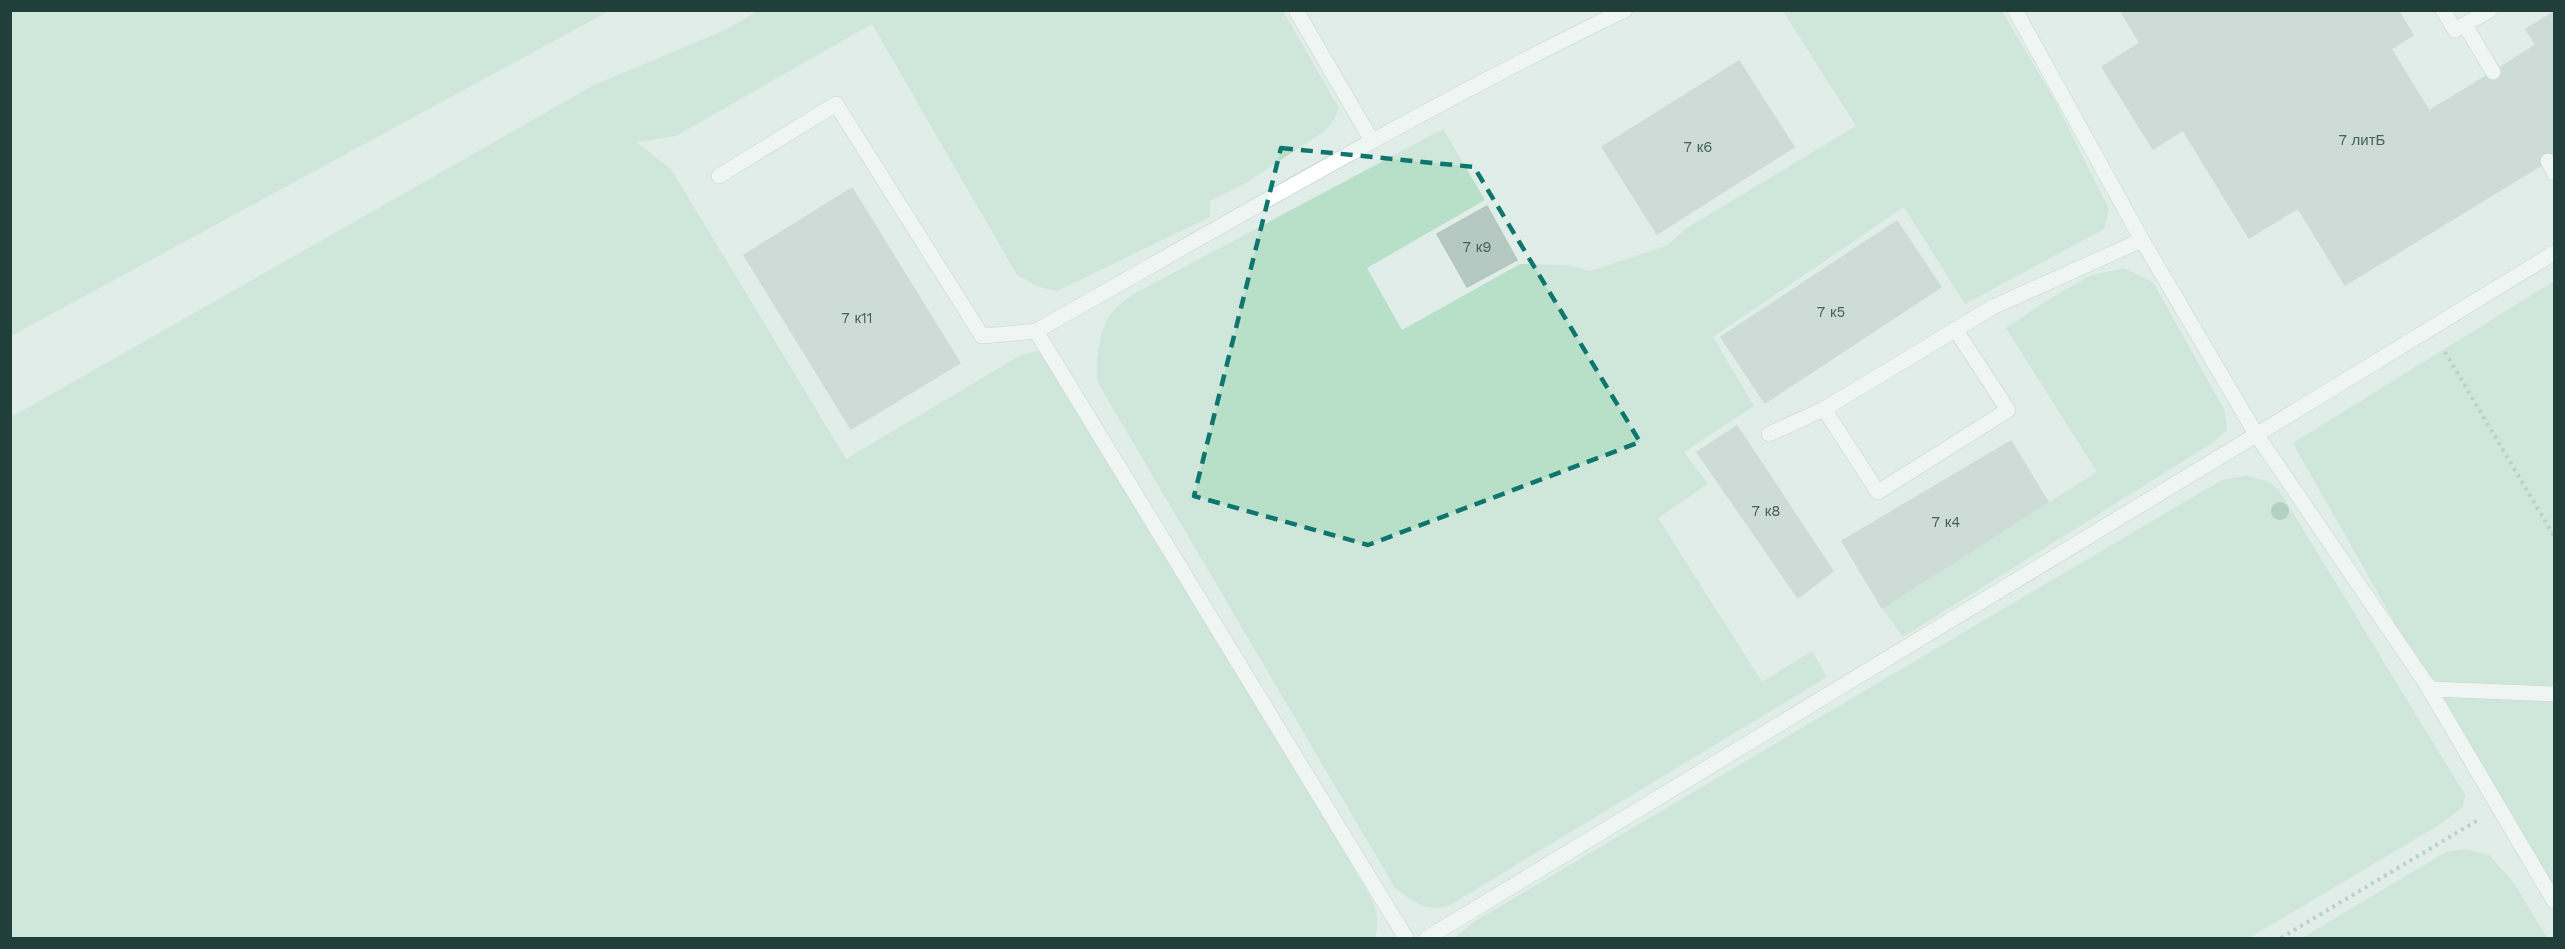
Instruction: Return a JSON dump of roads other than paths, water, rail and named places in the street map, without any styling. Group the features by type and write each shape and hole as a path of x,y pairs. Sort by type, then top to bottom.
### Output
{"lane":[{"path":"719,176 836,104 982,336 1036,331 1372,141 1546,48 1625,10"},
{"path":"2015,10 2142,240 2256,434 2425,682 2554,901"},
{"path":"2443,10 2455,30 2490,10"},
{"path":"1298,12 1372,141"},
{"path":"2465,25 2493,72"},
{"path":"1769,434 1824,409 1993,307 2142,240"},
{"path":"1427,939 1831,697 2554,253"},
{"path":"1824,409 1878,492 2008,410 1955,328"},
{"path":"1036,331 1406,939"},
{"path":"2425,682 2432,688 2554,694"}]}
